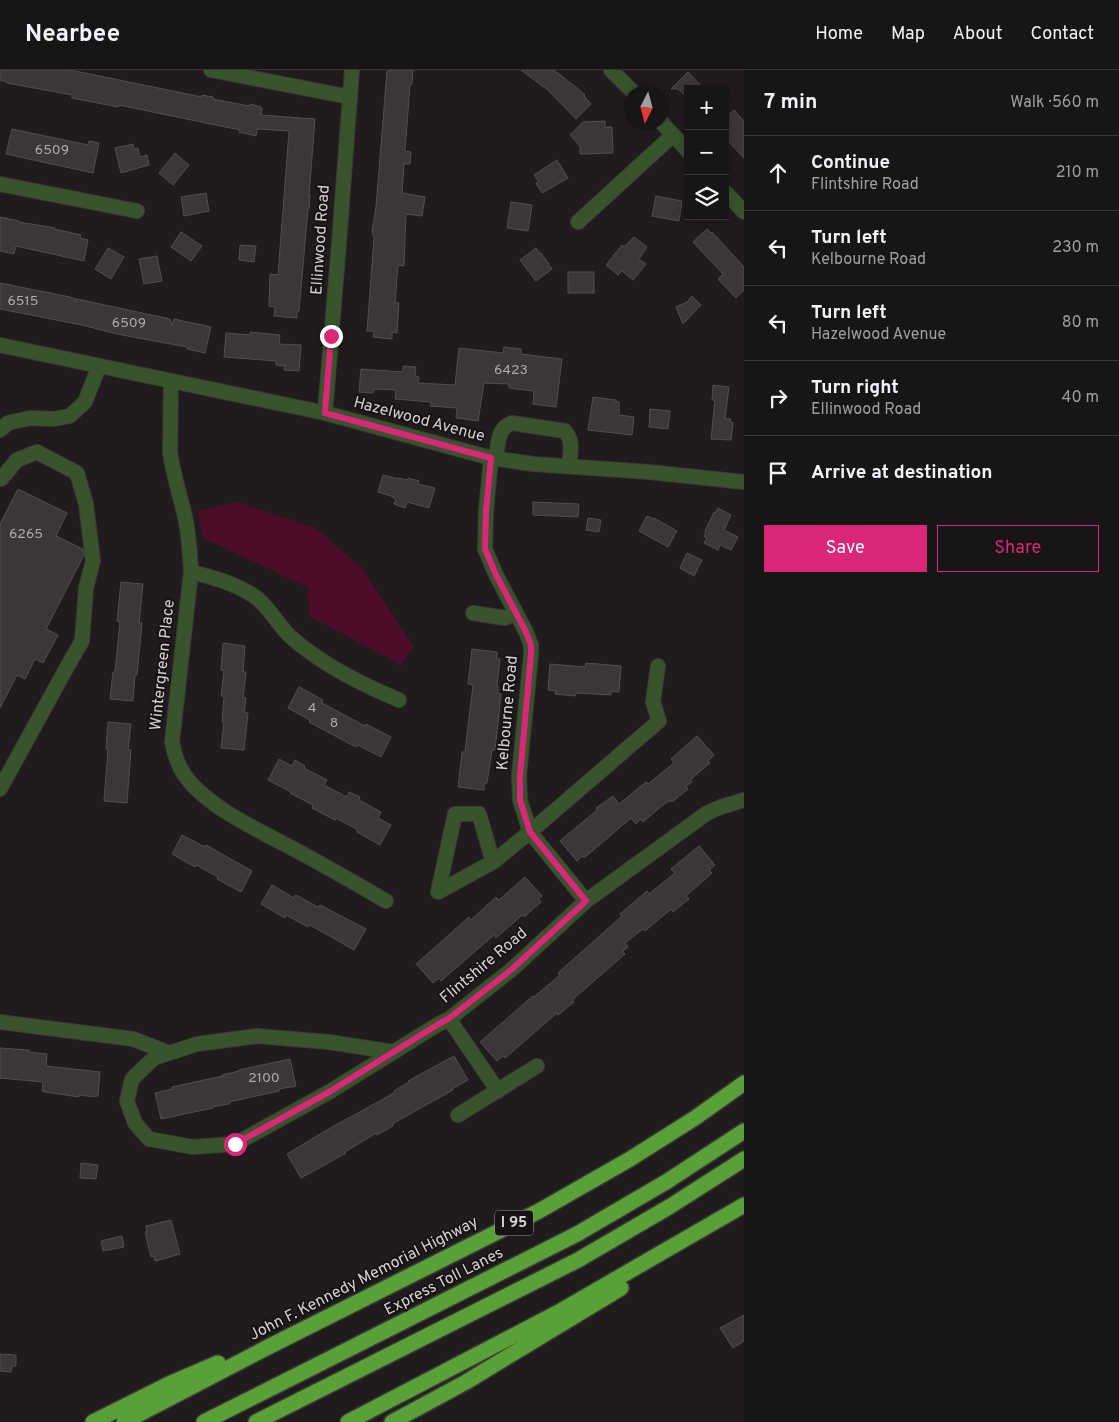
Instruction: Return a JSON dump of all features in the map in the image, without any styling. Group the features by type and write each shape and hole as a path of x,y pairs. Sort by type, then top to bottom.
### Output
{"highway":[{"name":"John F. Kennedy Memorial Highway","path":"124,1422 501,1230 587,1184 673,1132 744,1083"},
{"name":"Express Toll Lanes","path":"204,1422 577,1234 659,1186 744,1130"},
{"path":"256,1422 578,1260 669,1207 744,1159"},
{"path":"348,1422 557,1313 742,1207"},
{"path":"392,1422 466,1382 654,1268 742,1207"},
{"path":"93,1422 186,1376 274,1344"}],"street":[{"path":"211,70 350,97"},
{"name":"Ellinwood Road","path":"325,413 352,70"},
{"path":"611,70 626,85"},
{"path":"668,130 684,147"},
{"path":"578,222 673,135"},
{"path":"0,184 137,211"},
{"path":"729,196 744,212"},
{"name":"Hazelwood Avenue","path":"0,345 325,413 493,458 744,482"},
{"path":"0,430 8,422 30,418 54,419 70,416 85,402 98,366"},
{"name":"Wintergreen Place","path":"171,380 171,463 185,518 190,548 191,572 172,742 176,759 182,772 195,787 216,805 240,821 386,901"},
{"name":"Kelbourne Road","path":"570,466 571,441 570,436 565,431 512,423 506,425 501,431 493,458 486,511 485,549 531,645 519,791 520,800 530,832 586,901"},
{"path":"0,479 17,460 37,452 78,473 86,504 93,561 86,588 82,641 0,789"},
{"path":"191,572 237,586 259,600 292,638 326,664 369,687 400,700"},
{"path":"474,613 505,618 516,613"},
{"path":"493,862 479,814 455,814 438,892 493,862 660,721 653,702 658,666"},
{"name":"Flintshire Road","path":"169,1053 154,1058 132,1079 127,1101 135,1123 150,1139 193,1148 235,1144 329,1092 448,1019 511,970 586,901 707,813 744,800"},
{"path":"448,1019 498,1091"},
{"path":"0,1022 133,1039 169,1053 197,1044 257,1036 329,1042 393,1052"},
{"path":"458,1116 537,1066"}],"shaded area":[{"path":"237,502 316,528 363,569 414,647 401,665 309,616 308,587 203,538 198,511"}],"building":[{"path":"0,70 75,71 202,97 202,95 213,97 213,99 249,106 250,104 261,107 261,115 315,119 309,209 297,318 274,316 275,307 269,306 270,274 278,275 289,131 257,129 256,136 239,132 240,130 119,105 118,107 72,98 72,95 7,83 0,80"},
{"path":"413,70 412,84 410,84 405,151 411,152 410,164 404,164 402,193 425,197 422,216 406,214 404,266 398,265 395,303 399,303 397,333 392,332 392,339 373,337 374,331 367,331 374,238 372,231 376,207 387,71"},
{"path":"521,70 554,70 585,95 591,104 576,119 546,88"},
{"path":"688,72 700,85 684,85 684,94 678,89 671,89"},
{"path":"734,110 744,121 744,158 729,142 729,114"},
{"path":"605,121 605,127 612,127 613,153 580,154 580,146 570,135 583,122"},
{"path":"12,129 88,145 89,141 99,143 93,173 6,154"},
{"path":"133,144 134,149 138,148 140,157 147,155 149,165 121,173 115,148"},
{"path":"175,153 189,165 173,185 159,173"},
{"path":"557,160 568,178 542,193 536,183 539,182 534,175"},
{"path":"206,193 209,211 184,216 181,197"},
{"path":"656,196 682,201 679,221 652,216"},
{"path":"511,202 532,205 528,231 507,228"},
{"path":"0,217 81,235 80,238 88,240 84,261 16,246 14,254 0,251"},
{"path":"707,229 744,267 744,290 736,298 718,279 723,274 693,242"},
{"path":"181,232 202,246 191,261 171,247"},
{"path":"634,237 647,247 639,259 646,264 633,280 622,271 618,275 606,265 622,245 624,247"},
{"path":"240,245 256,246 254,262 239,260"},
{"path":"108,248 124,257 111,279 95,269"},
{"path":"536,248 552,269 536,281 520,260"},
{"path":"157,256 162,281 144,284 139,259"},
{"path":"568,272 594,272 594,293 568,293"},
{"path":"0,283 70,297 76,299 75,302 77,299 170,319 172,326 174,319 211,327 205,353 187,349 187,347 0,309"},
{"path":"692,296 701,305 683,324 676,307 687,302"},
{"path":"250,332 280,335 279,344 301,345 299,371 284,370 285,366 276,365 276,361 224,357 226,333 250,335"},
{"path":"504,347 521,349 521,354 562,359 556,407 533,404 534,391 509,388 509,384 484,383 478,421 456,418 457,408 430,406 431,402 395,399 396,390 374,389 373,393 359,392 361,369 403,372 403,366 416,367 415,376 419,377 418,383 455,385 459,348 503,353"},
{"path":"713,385 729,387 725,419 731,419 730,422 733,423 731,440 711,439 715,400 712,400"},
{"path":"593,397 619,402 619,415 634,417 632,435 588,430"},
{"path":"650,409 670,411 668,429 649,427"},
{"path":"383,475 407,480 408,478 419,481 418,484 435,488 429,508 407,502 405,508 394,504 396,499 394,497 378,492"},
{"path":"18,489 67,513 56,536 83,549 84,555 46,629 58,635 43,663 35,659 25,679 17,675 0,708 0,524"},
{"path":"533,502 579,504 578,517 533,515"},
{"path":"718,508 731,515 724,530 738,537 731,550 720,545 718,550 704,543 707,538 704,536 705,531 714,512"},
{"path":"647,516 677,531 668,547 639,531"},
{"path":"588,518 601,520 599,532 586,530"},
{"path":"687,553 702,560 694,576 680,568"},
{"path":"121,582 143,584 139,623 142,623 133,701 110,699 120,622 117,621"},
{"path":"223,643 245,646 243,672 246,672 243,698 246,698 244,712 248,713 244,750 221,748 224,722 222,722 224,696 221,696 224,671 221,670"},
{"path":"472,649 497,652 497,659 500,659 497,686 498,693 501,694 495,750 492,750 487,783 484,783 484,790 458,787 462,752 465,752 473,685 468,684"},
{"path":"586,663 621,666 619,692 611,691 611,695 576,693 575,696 555,694 556,691 548,690 550,664 585,667"},
{"path":"299,687 323,700 322,703 365,726 366,724 391,737 381,757 358,745 356,747 309,722 310,720 288,708"},
{"path":"108,722 131,724 128,750 131,750 127,803 104,801"},
{"path":"697,736 714,755 708,761 710,763 690,780 692,782 686,786 688,789 672,802 671,800 664,804 643,822 641,819 636,824 631,818 584,858 582,856 577,861 560,841 597,810 596,808 613,796 619,804 646,782 648,784 674,763 671,759"},
{"path":"279,759 292,766 295,760 305,766 304,768 327,780 324,785 347,797 349,792 360,797 359,800 381,812 378,818 391,825 380,845 336,818 335,820 312,808 313,805 268,780"},
{"path":"182,835 205,847 206,845 252,871 241,892 217,879 218,877 172,854"},
{"path":"699,846 715,865 709,870 712,873 686,896 689,899 673,912 671,909 645,931 643,929 625,943 628,947 623,951 625,954 572,1000 574,1002 558,1015 557,1013 505,1058 503,1056 497,1061 480,1042 560,975 558,973 622,916 620,914 647,891 649,894 675,873 671,869"},
{"path":"525,877 542,896 538,899 541,902 524,917 522,915 496,938 494,935 441,981 439,978 433,983 416,964 469,917 471,920 496,897 499,900"},
{"path":"272,885 294,898 296,895 318,907 320,905 366,929 354,950 310,925 308,927 286,915 285,918 261,904"},
{"path":"0,1048 29,1050 29,1052 47,1054 46,1066 100,1072 98,1096 79,1095 79,1097 45,1092 42,1091 43,1082 0,1078"},
{"path":"454,1056 468,1080 392,1124 393,1126 377,1135 376,1133 346,1153 301,1178 287,1154 395,1092 408,1081"},
{"path":"290,1059 296,1086 229,1102 229,1104 213,1108 161,1119 155,1093 172,1089 172,1087 223,1076 239,1070"},
{"path":"81,1163 98,1165 96,1179 80,1178"},
{"path":"171,1220 180,1254 155,1261 154,1256 151,1257 145,1232 147,1232 146,1226"},
{"path":"122,1236 124,1247 103,1251 101,1241"},
{"path":"744,1315 744,1341 733,1348 720,1328"},
{"path":"0,1354 16,1355 16,1366 12,1366 11,1372 0,1371"}],"route":[{"path":"235,1144 329,1092 448,1019 511,970 586,901 530,832 520,800 520,776 531,645 487,557 485,549 484,541 491,458 325,413 331,336"}]}
